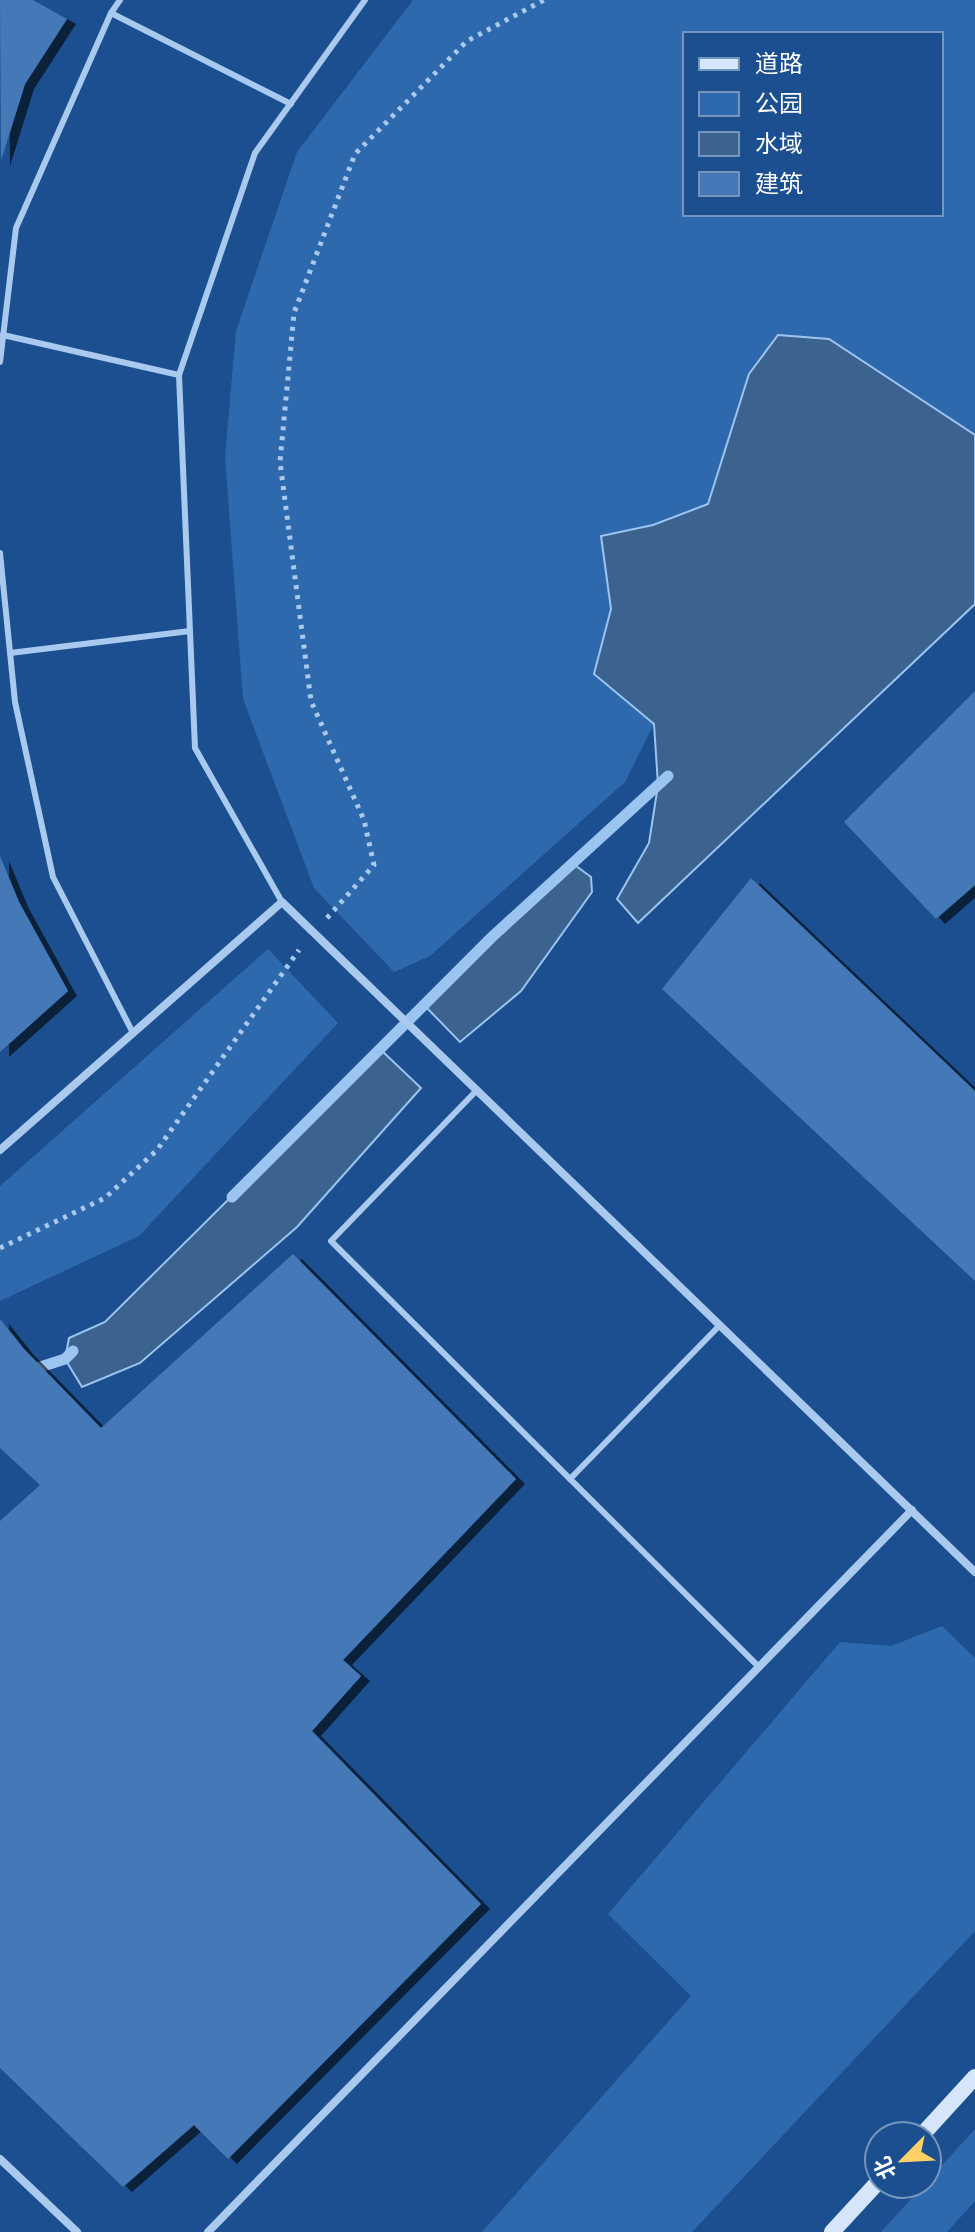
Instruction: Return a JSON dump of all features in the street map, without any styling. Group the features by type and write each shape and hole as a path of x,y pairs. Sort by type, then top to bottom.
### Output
{"main road":[{"path":"936,2120 975,2077"},
{"path":"832,2232 863,2198"}],"street":[{"path":"0,1150 282,902 975,1572"},
{"path":"208,2232 912,1510"},
{"path":"0,2159 77,2232"}],"lane":[{"path":"0,362 16,228 111,13 120,0"},
{"path":"282,902 195,748 179,375 255,153 365,0"},
{"path":"111,13 291,104"},
{"path":"3,335 179,375"},
{"path":"0,553 15,702 53,877 133,1033"},
{"path":"10,653 190,631"},
{"path":"477,1090 331,1241 759,1667"},
{"path":"570,1479 720,1325"}],"path":[{"path":"0,1248 105,1198 157,1150 312,932 342,904 374,865 364,820 311,701 280,462 294,313 355,154 467,41 544,0"}],"green space":[{"path":"413,0 975,0 975,435 829,339 749,374 708,504 653,525 601,537 611,609 594,673 654,724 625,782 430,956 394,972 314,888 243,699 225,457 236,331 297,152"},
{"path":"268,949 338,1023 139,1236 0,1301 0,1186"},
{"path":"942,1626 975,1658 975,1931 692,2232 482,2232 691,1996 608,1914 840,1642 891,1646"},
{"path":"975,2129 975,2201 947,2232 881,2232 910,2200 943,2200 943,2164"}],"water":[{"path":"778,335 829,339 975,435 975,604 638,923 617,899 649,843 658,785 654,724 594,674 611,609 601,536 653,525 708,504 749,374"},
{"path":"572,863 591,877 592,892 521,991 460,1042 424,1005"},
{"path":"380,1049 421,1088 297,1227 140,1363 82,1387 65,1359 69,1338 105,1322"}],"building":[{"path":"0,0 33,0 67,19 25,84 1,161"},
{"path":"975,691 975,885 936,919 844,822"},
{"path":"0,856 19,902 68,991 0,1052"},
{"path":"751,878 975,1091 975,1281 662,989"},
{"path":"293,1254 516,1479 343,1660 361,1676 312,1731 481,1904 228,2159 194,2125 123,2187 0,2068 0,1521 40,1485 0,1448 0,1319 24,1349 101,1428"}],"waterway":[{"path":"232,1197 492,937 668,776"},
{"path":"0,1380 65,1359 73,1351"}]}
